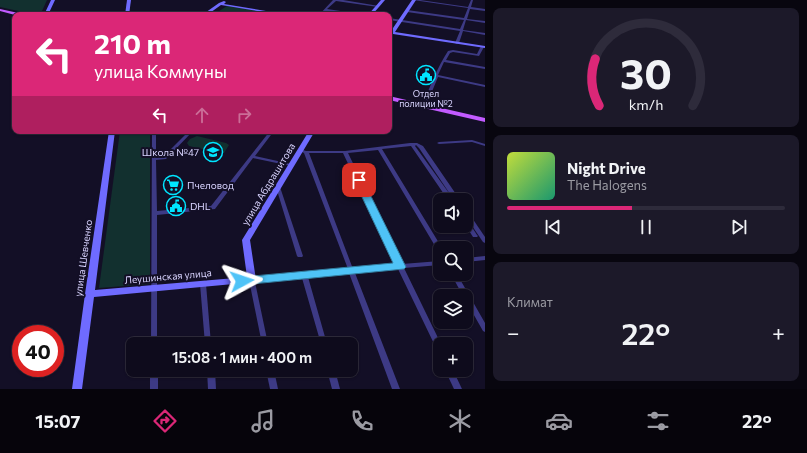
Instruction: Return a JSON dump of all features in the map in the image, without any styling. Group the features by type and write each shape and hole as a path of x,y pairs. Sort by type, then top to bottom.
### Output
{"main road":[{"path":"47,12 53,0"},
{"path":"127,12 129,0"},
{"path":"208,12 226,0"},
{"path":"373,12 383,0"},
{"path":"392,31 414,0"},
{"path":"220,4 269,12"},
{"path":"0,10 12,13"},
{"path":"392,32 483,47"},
{"path":"392,99 485,120"},
{"name":"улица Шевченко","path":"77,389 112,134"},
{"name":"улица Абдрашитова","path":"252,280 246,240 291,166 303,151 311,134"},
{"name":"Леушинская улица","path":"90,294 252,280"}],"street":[{"path":"325,10 336,0 378,6"},
{"path":"414,0 485,10"},
{"path":"457,43 464,19 472,0"},
{"path":"325,10 339,12"},
{"path":"407,11 485,22"},
{"path":"392,20 485,34"},
{"path":"424,106 443,61 451,51 478,55 483,47"},
{"path":"443,61 485,68"},
{"path":"436,76 485,86"},
{"path":"154,134 154,337"},
{"path":"155,159 164,158 188,134"},
{"path":"155,213 213,208 270,134"},
{"path":"439,143 472,141 485,145"},
{"path":"412,144 446,193"},
{"path":"396,389 352,271 303,151 345,152 417,144 421,147 452,193"},
{"path":"379,148 435,241"},
{"path":"345,152 434,337"},
{"path":"253,157 291,166"},
{"path":"278,187 300,256"},
{"path":"473,223 485,241"},
{"path":"473,259 485,258"},
{"name":"Леушинская улица","path":"252,280 433,264"},
{"path":"305,276 322,337"},
{"name":"улица Абдрашитова","path":"252,280 264,337"},
{"path":"458,281 485,329"},
{"path":"203,284 207,337"},
{"path":"154,377 154,389"},
{"path":"211,377 212,389"},
{"path":"271,377 274,389"},
{"path":"333,377 336,389"},
{"path":"452,377 458,389"}],"green space":[{"path":"0,0 47,0 42,11 39,12 23,12 0,7"},
{"path":"227,6 264,12 218,12"},
{"path":"120,134 150,134 150,284 99,288"},
{"path":"197,136 229,145 224,153 189,146 187,143 190,139"}],"place":[{"name":"Отдел полиции №2","path":"426,75"},
{"name":"Школа №47","path":"213,152"},
{"name":"Пчеловод","path":"173,185"},
{"name":"DHL","path":"176,206"}],"route":[{"path":"242,281 400,267 359,180"}]}
